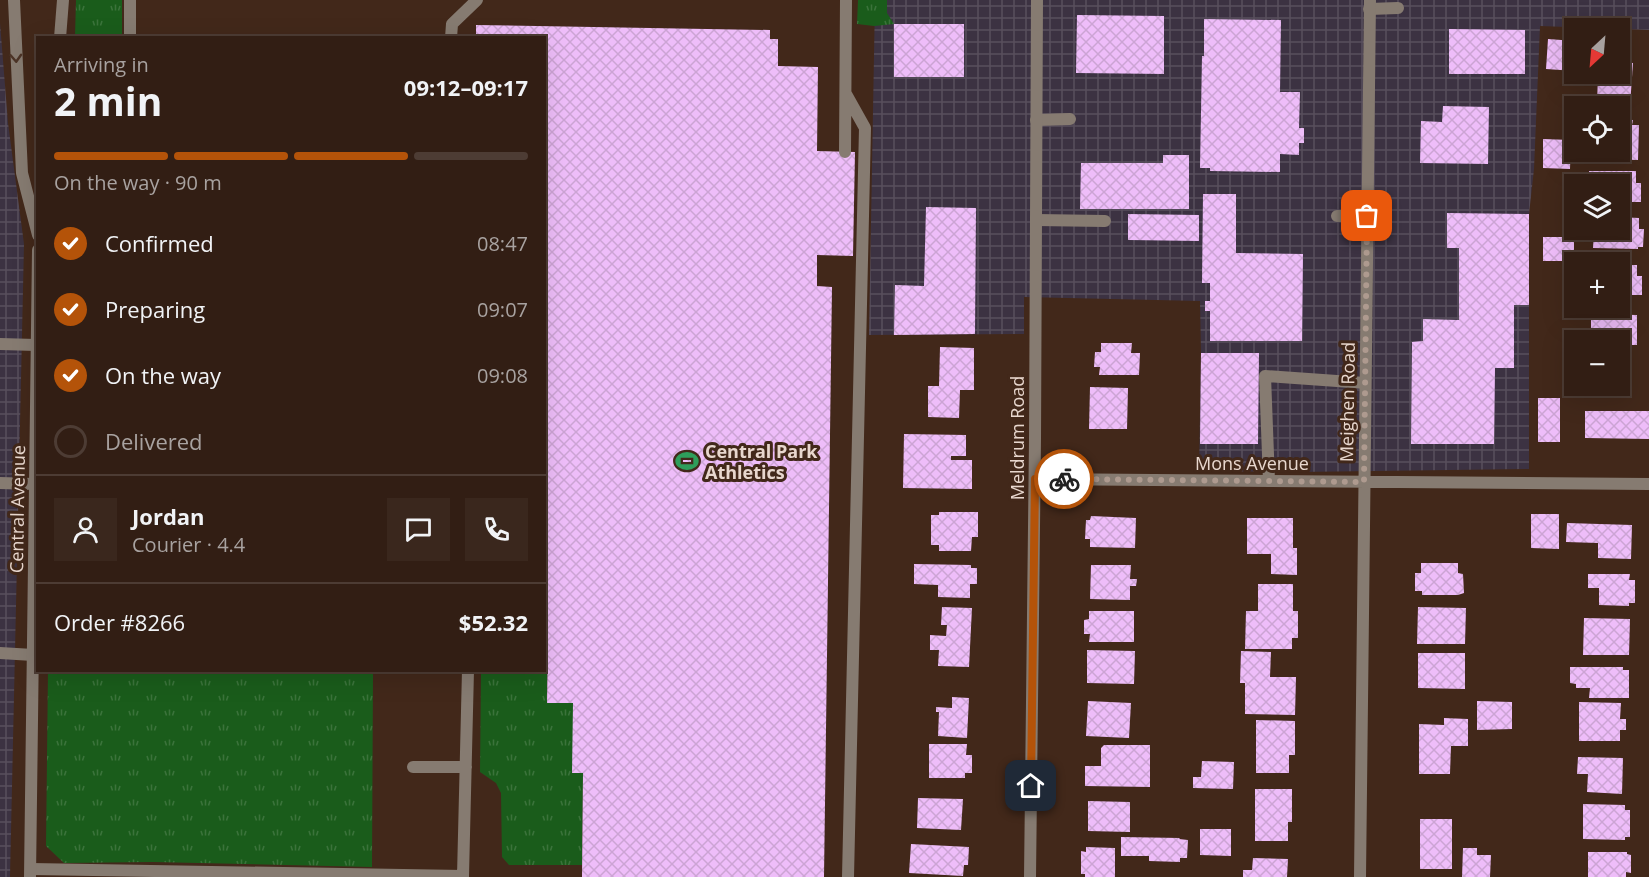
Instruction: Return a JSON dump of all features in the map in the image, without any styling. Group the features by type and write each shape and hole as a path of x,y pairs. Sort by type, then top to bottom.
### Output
{"street":[{"path":"14,0 22,173 36,227"},
{"path":"60,36 63,0"},
{"path":"130,0 130,36"},
{"path":"451,36 452,24 477,0"},
{"path":"845,152 846,0"},
{"name":"Meldrum Road","path":"1030,877 1035,479 1036,0"},
{"path":"1369,4 1398,8"},
{"name":"Meighen Road","path":"1360,877 1369,4"},
{"path":"846,94 865,128 848,877"},
{"path":"1036,120 1070,119"},
{"path":"1337,216 1367,216"},
{"path":"1036,220 1105,221"},
{"path":"0,344 36,345"},
{"name":"Central Avenue","path":"31,873 36,345"},
{"path":"1269,481 1265,376 1365,383"},
{"name":"Mons Avenue","path":"1035,479 1649,484"},
{"path":"0,483 35,484"},
{"path":"0,653 33,655"},
{"path":"31,873 463,877 468,672"},
{"path":"413,767 466,767"}],"shaded area":[{"path":"875,0 1649,0 1649,30 1630,29 1630,18 1564,18 1564,27 1540,26 1534,169 1529,214 1529,469 1199,471 1200,301 1024,297 1024,334 869,335"},
{"path":"0,23 8,123 24,244 10,877 0,877"}],"green space":[{"path":"76,0 122,0 122,36 75,36"},
{"path":"858,0 887,0 887,13 894,24 874,26 857,24"},
{"path":"546,636 548,636 547,703 573,703 573,773 583,773 582,865 509,865 502,857 501,793 496,783 480,772 481,672 546,672"},
{"path":"48,672 373,672 372,867 153,862 64,863 46,846"}],"building":[{"path":"1077,15 1164,16 1164,74 1076,73"},
{"path":"1204,19 1281,20 1280,92 1300,92 1299,128 1304,128 1304,143 1299,143 1299,155 1280,154 1280,172 1210,171 1210,168 1200,168"},
{"path":"894,24 964,24 964,77 894,77"},
{"name":"Central Park Athletics","path":"476,25 770,30 770,39 778,39 778,66 818,67 817,151 855,152 853,256 817,255 817,286 832,287 824,877 582,877 583,773 572,773 573,703 547,703 546,36 476,36"},
{"path":"1449,29 1525,30 1525,74 1449,74"},
{"path":"1548,39 1564,40 1564,70 1546,69"},
{"path":"1630,63 1633,63 1630,106 1630,96 1597,96 1598,84 1630,84"},
{"path":"1443,106 1489,107 1488,164 1420,163 1421,121 1442,122"},
{"path":"1630,120 1633,120 1632,125 1639,125 1638,160 1630,160"},
{"path":"1543,139 1564,140 1564,162 1570,162 1570,169 1543,168"},
{"path":"1163,155 1189,155 1189,209 1080,209 1081,163 1163,163"},
{"path":"1589,171 1636,171 1636,183 1641,183 1641,202 1630,202 1630,174 1589,174"},
{"path":"1203,194 1236,194 1236,253 1303,254 1302,341 1210,341 1210,311 1205,311 1205,301 1210,301 1210,283 1202,283"},
{"path":"926,207 976,208 975,334 894,335 895,285 924,286"},
{"path":"1447,213 1529,214 1529,305 1514,305 1514,368 1495,368 1494,444 1411,444 1412,342 1423,341 1423,319 1459,320 1459,248 1447,248"},
{"path":"1128,214 1199,215 1199,241 1128,240"},
{"path":"1630,218 1639,218 1639,229 1644,229 1643,247 1638,247 1638,249 1593,248 1593,240 1630,240"},
{"path":"1543,237 1564,237 1564,240 1574,240 1574,252 1564,252 1564,261 1543,261"},
{"path":"1630,265 1637,265 1637,276 1642,276 1642,295 1630,295"},
{"path":"1630,315 1637,315 1637,345 1630,345 1630,330 1591,330 1591,318 1630,318"},
{"path":"1101,343 1132,343 1131,353 1140,353 1139,375 1099,375 1100,367 1094,367 1095,352 1101,352"},
{"path":"940,347 974,348 974,390 960,390 959,418 928,417 928,386 939,386"},
{"path":"1201,353 1259,353 1258,444 1200,444"},
{"path":"1090,387 1128,388 1127,429 1089,429"},
{"path":"1538,398 1560,398 1560,442 1538,442"},
{"path":"1585,411 1649,411 1649,439 1585,438"},
{"path":"904,434 966,435 966,456 951,456 951,460 972,460 972,489 903,488"},
{"path":"939,512 978,512 978,537 972,537 971,551 939,551 939,545 931,545 931,515 939,515"},
{"path":"1531,514 1559,514 1559,549 1531,548"},
{"path":"1091,516 1136,518 1135,548 1090,547 1090,539 1085,539 1086,520 1090,520"},
{"path":"1247,518 1293,518 1293,548 1297,548 1297,575 1271,574 1271,554 1247,554"},
{"path":"1567,523 1632,525 1631,559 1598,558 1598,543 1566,542"},
{"path":"1421,563 1458,563 1458,573 1463,574 1464,593 1422,595 1422,591 1415,591 1415,573 1421,573"},
{"path":"914,564 971,565 971,568 977,568 977,584 970,584 970,598 938,597 938,585 914,584"},
{"path":"1091,565 1131,565 1130,579 1137,579 1136,586 1130,586 1130,600 1090,599"},
{"path":"1588,574 1630,574 1629,580 1635,580 1635,603 1629,603 1629,606 1599,605 1599,588 1588,588"},
{"path":"1258,584 1293,584 1293,611 1298,611 1298,638 1292,638 1292,649 1245,649 1246,611 1258,611"},
{"path":"942,607 972,608 969,667 938,666 939,650 930,650 930,635 946,636 947,625 941,625"},
{"path":"1418,607 1466,608 1465,644 1417,644"},
{"path":"1089,611 1134,611 1134,642 1089,642 1090,634 1084,634 1084,620 1089,619"},
{"path":"1584,618 1630,619 1629,655 1583,655"},
{"path":"1087,650 1135,651 1134,684 1087,683"},
{"path":"1241,651 1271,652 1270,677 1296,677 1295,715 1245,714 1245,683 1240,683"},
{"path":"1418,653 1465,653 1465,689 1418,688"},
{"path":"1570,667 1623,667 1623,670 1629,670 1629,698 1589,698 1590,688 1576,688 1576,684 1570,683"},
{"path":"952,697 969,698 967,738 938,736 939,712 936,712 936,707 952,708"},
{"path":"1088,701 1131,703 1129,738 1086,736"},
{"path":"1477,701 1512,702 1512,729 1477,730"},
{"path":"1579,702 1621,703 1620,719 1626,719 1626,730 1620,730 1620,741 1579,741"},
{"path":"1444,718 1468,719 1468,746 1451,746 1450,774 1419,774 1419,724 1444,725"},
{"path":"1256,720 1295,721 1295,755 1289,755 1289,773 1256,773"},
{"path":"929,744 967,744 966,755 972,755 972,773 965,773 965,778 929,778"},
{"path":"1104,745 1150,745 1150,787 1085,786 1085,766 1101,766 1101,748"},
{"path":"1578,757 1623,758 1622,794 1587,792 1588,774 1577,774"},
{"path":"1202,761 1234,762 1233,789 1193,788 1193,777 1201,777"},
{"path":"1255,789 1292,789 1292,822 1288,822 1288,841 1255,841"},
{"path":"918,798 963,799 961,830 917,828"},
{"path":"1088,801 1130,802 1130,832 1088,831"},
{"path":"1583,804 1625,805 1625,810 1630,810 1630,837 1625,837 1625,840 1583,839"},
{"path":"1420,819 1452,819 1452,869 1420,869"},
{"path":"1200,829 1231,829 1231,856 1200,855"},
{"path":"1121,837 1188,840 1187,858 1180,858 1180,862 1149,861 1149,856 1121,856"},
{"path":"911,844 969,847 968,865 964,865 963,876 909,873"},
{"path":"1086,847 1115,848 1115,877 1085,877 1085,874 1081,874 1081,851 1086,852"},
{"path":"1463,848 1477,848 1477,855 1491,855 1490,877 1462,877"},
{"path":"1588,852 1627,852 1631,855 1631,873 1626,872 1626,877 1588,877"},
{"path":"1253,858 1288,859 1287,877 1243,877 1243,870 1252,870"}],"way so far":[{"path":"1064,479 1364,482 1367,216"}],"place":[{"name":"Central Park Athletics","path":"687,461"}],"route":[{"path":"1031,786 1035,479 1064,479"}]}
